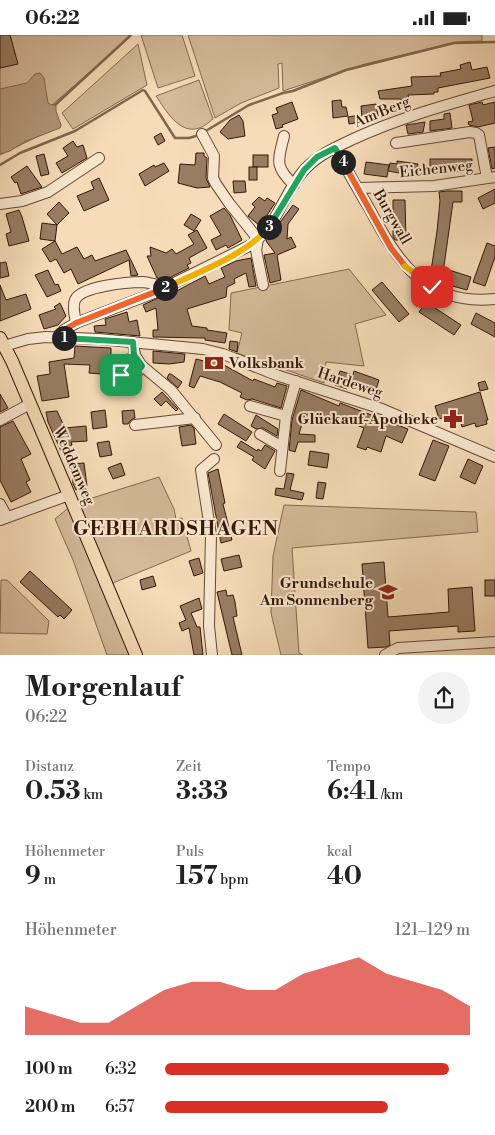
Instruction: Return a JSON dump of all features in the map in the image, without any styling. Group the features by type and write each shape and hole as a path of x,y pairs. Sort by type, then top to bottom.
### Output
{"main road":[{"name":"Weddemweg","path":"2,342 136,655"}],"street":[{"name":"Am Berg","path":"60,337 64,330 76,323 166,287 228,258 258,239 278,215 304,170 317,157 380,127 415,114 495,91"},
{"name":"Eichenweg","path":"358,188 434,186 491,178 479,135 476,133 470,132 396,143"},
{"path":"202,134 214,156 213,178 216,184 258,239 256,250 263,285"},
{"path":"284,136 279,165 284,175 294,185"},
{"name":"Burgwall","path":"335,148 397,256 421,280 445,294 469,299 495,299"},
{"path":"0,203 22,201 48,192 99,158"},
{"path":"76,323 75,300 80,294 89,289 141,282 166,287"},
{"name":"Hardeweg","path":"2,342 60,337 191,347 214,352 382,409 495,457"},
{"path":"133,342 134,355 142,366 171,390 216,445"},
{"path":"121,375 134,375 142,366"},
{"path":"280,471 286,416 296,381"},
{"path":"0,420 30,404"},
{"path":"250,406 286,416"},
{"path":"135,425 195,418"},
{"path":"260,434 282,447"},
{"path":"212,655 210,626 211,535 202,470 214,459"},
{"path":"0,504 4,519 69,495"},
{"path":"385,655 398,648 495,642"},
{"path":"463,644 465,655"}],"shaded area":[{"path":"10,35 131,36 52,105 61,125 0,155 0,68 17,63"},
{"path":"141,35 182,35 195,76 158,88"},
{"path":"188,35 482,35 482,41 457,42 365,64 283,91 282,63 278,64 279,88 241,103 215,118"},
{"path":"138,44 147,85 73,129 62,113"},
{"path":"40,73 44,78 48,103 56,104 60,128 0,154 0,89 27,83 35,74"},
{"path":"199,80 213,119 201,127 185,128 168,114 156,96"},
{"path":"349,269 386,315 355,324 364,366 326,362 324,383 237,353 242,333 229,330 231,293"},
{"path":"159,477 174,509 176,519 182,518 191,551 108,585 131,655 107,655 73,560 55,519 73,504"},
{"path":"284,505 476,512 478,532 292,548 299,653 303,655 281,655 271,613 273,556"},
{"path":"1,580 7,580 49,621 47,634 0,633"}],"building":[{"path":"0,35 10,35 18,64 0,68"},
{"path":"470,62 472,70 487,67 490,78 438,88 438,92 434,92 434,94 408,95 410,107 402,108 401,99 380,99 378,91 412,86 411,77 441,76 440,73 461,69 460,65"},
{"path":"341,100 342,107 346,107 348,116 333,118 332,101"},
{"path":"292,102 298,119 276,129 272,115 278,113 276,108"},
{"path":"482,102 483,105 495,102 495,123 478,127 469,125 468,122 473,121 469,105"},
{"path":"376,104 378,116 362,118 361,106"},
{"path":"450,113 452,128 430,131 430,121 444,119 444,114"},
{"path":"239,115 243,121 245,136 228,139 220,132 230,120"},
{"path":"360,115 361,122 349,124 348,117"},
{"path":"425,122 423,132 408,134 406,125"},
{"path":"161,133 165,141 158,145 154,137"},
{"path":"73,141 77,147 83,145 87,158 62,173 56,163 68,156 63,148"},
{"path":"495,147 495,168 492,169 488,148"},
{"path":"196,153 204,153 204,156 207,158 206,178 210,187 197,188 178,183 180,164 195,165"},
{"path":"44,154 49,174 41,176 36,156"},
{"path":"253,155 268,155 268,167 253,167"},
{"path":"430,159 472,159 472,171 430,171"},
{"path":"397,161 418,164 416,176 388,171 390,163 397,164"},
{"path":"366,162 389,165 387,177 364,174"},
{"path":"164,163 169,171 145,186 139,174 154,165 155,167"},
{"path":"27,166 42,187 21,194 17,182 15,183 11,177"},
{"path":"249,167 257,167 257,180 249,180"},
{"path":"99,178 109,200 84,211 77,196 94,189 91,182"},
{"path":"233,181 245,181 246,192 234,193"},
{"path":"495,189 495,203 483,209 478,198"},
{"path":"462,191 462,202 453,202 443,273 431,271 437,231 439,192"},
{"path":"259,197 265,201 267,198 275,203 260,226 248,216 255,207 252,204"},
{"path":"393,200 405,200 406,240 395,240 393,237"},
{"path":"59,202 69,213 57,225 47,214"},
{"path":"293,205 299,209 288,224 287,239 291,237 296,247 277,255 281,280 270,283 264,255 275,253 266,241"},
{"path":"224,208 230,215 242,240 228,248 226,245 216,250 211,240 221,235 210,216"},
{"path":"19,210 29,241 9,246 6,234 11,232 6,214"},
{"path":"191,214 201,220 194,231 184,225"},
{"path":"42,223 57,225 55,241 40,239"},
{"path":"197,230 207,248 189,258 191,263 187,265 189,268 165,280 157,278 147,256 151,256 150,247 166,253 172,249 176,254 194,244 188,235"},
{"path":"55,241 62,254 77,247 84,259 92,255 95,261 126,250 138,275 131,276 129,260 78,284 71,269 64,273 56,259 50,262 42,249"},
{"path":"487,243 495,246 495,257 485,286 473,282"},
{"path":"251,258 256,286 249,287 246,273 234,279 235,283 227,287 226,297 187,309 192,326 227,333 225,343 205,340 205,338 153,337 153,330 158,330 156,308 146,312 143,305 171,292 171,294 205,276 209,284 225,277 221,268 236,261"},
{"path":"6,262 9,276 0,278 0,263"},
{"path":"48,270 55,285 58,284 61,291 47,297 35,275"},
{"path":"449,270 471,277 467,290 445,284"},
{"path":"382,282 409,314 399,322 372,290"},
{"path":"0,285 6,300 26,294 31,309 0,321"},
{"path":"426,302 461,325 454,335 419,312"},
{"path":"60,303 66,316 58,325 44,329 39,315 56,309 54,307"},
{"path":"127,312 129,322 137,320 140,336 95,332 94,326 106,325 105,319"},
{"path":"476,313 495,323 495,337 471,324"},
{"path":"230,341 238,342 237,352 229,349"},
{"path":"75,346 111,348 111,358 128,354 132,366 101,374 89,373 90,365 64,364 69,397 42,401 37,376 50,374 49,362 74,358"},
{"path":"153,351 185,354 184,362 169,364 153,363"},
{"path":"196,359 212,363 213,359 253,381 254,379 275,387 277,383 287,386 281,408 252,399 247,400 240,397 242,393 220,382 200,376 194,388 189,386"},
{"path":"340,371 353,375 354,371 379,380 375,393 349,384 347,389 335,385"},
{"path":"169,374 182,382 178,388 167,378"},
{"path":"119,381 130,382 129,394 118,394"},
{"path":"485,381 488,389 480,391 478,383"},
{"path":"301,390 339,406 340,403 408,429 402,443 386,436 381,452 367,447 366,450 357,447 364,428 331,415 328,423 305,414 299,434 315,435 315,442 298,442 295,452 289,450 292,420"},
{"path":"162,392 178,409 176,411 166,401 161,406 154,399"},
{"path":"480,392 488,420 486,420 487,424 476,427 475,423 462,427 458,413 439,419 435,406"},
{"path":"0,394 8,408 0,412"},
{"path":"105,410 107,427 93,429 91,412"},
{"path":"134,410 135,418 128,424 123,424 122,411"},
{"path":"57,411 65,428 86,426 87,441 71,442 72,445 61,451 48,422 46,412"},
{"path":"224,414 252,432 246,441 218,424"},
{"path":"256,415 278,429 277,436 263,428 256,429 251,426"},
{"path":"13,421 31,454 21,459 30,480 26,482 31,492 11,502 0,480 0,427"},
{"path":"191,425 194,428 196,444 182,446 179,427"},
{"path":"433,440 449,446 435,481 419,475"},
{"path":"109,441 112,455 100,457 97,443"},
{"path":"241,441 257,451 258,449 261,451 265,445 275,451 265,469 252,460 254,457 237,447"},
{"path":"310,451 329,454 327,468 308,465"},
{"path":"468,459 483,466 475,484 460,477"},
{"path":"84,463 87,486 76,490 73,484 72,464"},
{"path":"121,463 125,475 113,479 108,468"},
{"path":"218,469 225,503 223,504 232,540 221,543 208,473"},
{"path":"287,473 294,474 290,490 304,493 302,500 275,495 276,488 284,489"},
{"path":"318,482 326,483 323,499 316,498"},
{"path":"239,555 242,567 224,571 221,559"},
{"path":"199,558 203,573 194,576 189,561"},
{"name":"Grundschule Am Sonnenberg","path":"384,562 388,617 449,612 448,589 472,587 475,631 458,632 458,626 389,631 390,645 368,648 362,564"},
{"path":"30,571 72,610 64,619 60,615 58,617 20,582"},
{"path":"153,576 156,586 142,590 140,580"},
{"path":"485,580 495,580 495,596 485,596"},
{"path":"226,590 227,596 233,595 235,602 237,616 233,617 242,655 232,655 217,592"},
{"path":"199,598 202,609 191,613 197,627 200,627 203,655 194,655 189,628 182,631 179,623 186,620 180,606"}],"waterway":[{"path":"55,105 131,35"},
{"path":"204,132 249,105 293,91 346,70 454,43 495,42"},
{"path":"0,165 20,153 75,131 143,90 175,138 189,138 199,135"}],"place":[{"name":"Volksbank","path":"214,363"},
{"name":"Glückauf-Apotheke","path":"453,419"},
{"name":"Grundschule Am Sonnenberg","path":"388,592"}],"district":[{"name":"GEBHARDSHAGEN","path":"176,529"}],"route":[{"path":"121,375 134,375 142,366 134,355 133,342 60,337 64,330 76,323 154,293 251,245 270,227 304,170 317,157 335,148 391,248 411,272 432,287"}]}
